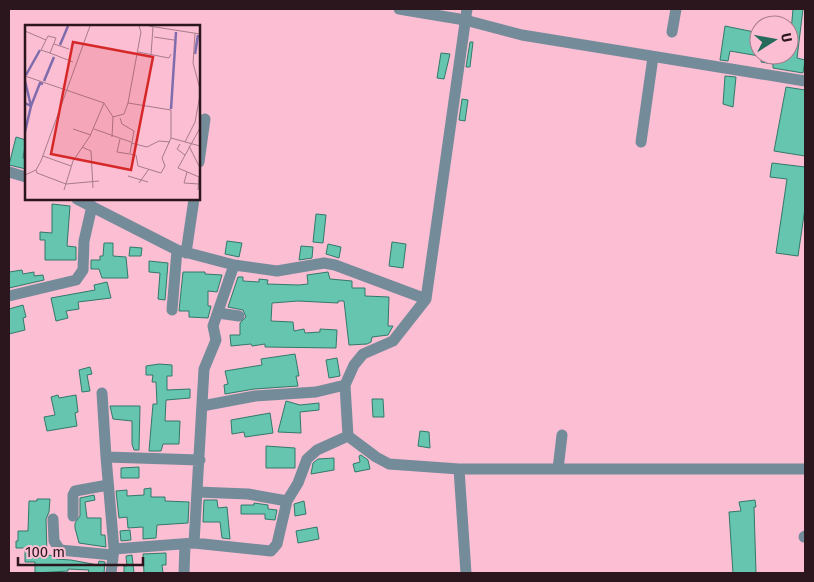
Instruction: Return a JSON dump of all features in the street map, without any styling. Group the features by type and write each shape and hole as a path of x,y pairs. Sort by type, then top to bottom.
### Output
{"street":[{"path":"399,9 466,14 522,35 805,81"},
{"path":"672,32 676,9"},
{"path":"466,14 426,300 393,341 359,358 345,385 348,436 376,458 390,464 458,469 805,469"},
{"path":"641,142 653,57"},
{"path":"200,155 205,119"},
{"path":"9,172 25,178"},
{"path":"79,200 182,252 234,265 277,271 324,263 335,265 426,300"},
{"path":"172,310 194,200"},
{"path":"9,296 76,280 81,275 83,270 84,241 92,206"},
{"path":"184,573 197,492 204,369 216,340 213,326 234,265"},
{"path":"218,313 239,316"},
{"path":"202,406 255,396 316,392 345,385"},
{"path":"102,394 113,552 111,573"},
{"path":"558,469 562,435"},
{"path":"53,519 54,541 60,550 113,552 190,543 272,551 277,544 287,500 296,488 310,455 348,436"},
{"path":"106,457 200,460"},
{"path":"458,469 466,573"},
{"path":"72,516 73,495 75,491 108,485"},
{"path":"197,492 248,494 287,500"}],"building":[{"path":"793,9 803,9 799,42 799,15 792,15"},
{"path":"725,26 749,31 749,54 730,51 728,61 720,60"},
{"path":"470,42 473,42 470,67 466,67"},
{"path":"441,53 450,54 444,79 437,78"},
{"path":"799,58 805,60 803,73 773,68 773,65 799,65"},
{"path":"725,76 736,77 733,107 723,104"},
{"path":"786,87 805,90 805,156 774,151"},
{"path":"462,99 468,100 465,121 459,120"},
{"path":"16,137 25,140 23,158 25,158 25,169 9,165"},
{"path":"772,163 805,167 805,208 798,256 776,253 787,179 770,177"},
{"path":"52,204 70,206 67,246 76,247 76,260 45,260 45,240 40,240 40,232 52,233"},
{"path":"316,214 326,215 323,243 313,242"},
{"path":"227,241 242,243 239,257 225,254"},
{"path":"392,242 406,244 403,268 389,266"},
{"path":"104,243 113,243 113,256 126,257 128,278 102,278 99,269 91,269 91,260 100,260 100,256 103,256"},
{"path":"328,244 341,247 339,258 326,254"},
{"path":"301,246 313,247 312,258 299,260"},
{"path":"130,247 142,248 141,256 129,256"},
{"path":"149,261 168,263 165,300 158,299 160,273 149,272"},
{"path":"22,270 23,274 34,272 34,276 43,275 44,280 9,288 9,272"},
{"path":"183,272 205,272 205,274 222,275 217,292 208,291 208,306 211,306 208,318 189,317 189,311 179,311"},
{"path":"328,272 330,279 352,281 352,288 365,288 365,296 389,297 388,326 393,326 388,335 372,337 371,342 367,344 349,345 344,301 338,301 338,303 298,301 272,303 271,321 293,322 294,331 304,329 305,333 320,332 320,329 337,330 336,348 265,347 265,344 231,346 230,335 240,335 240,323 246,317 243,310 228,307 238,277 243,277 243,281 259,282 259,279 268,280 267,284 299,285 308,284 307,275"},
{"path":"107,282 111,298 78,302 79,309 66,311 68,318 56,321 51,298 95,290 94,285"},
{"path":"23,305 26,317 23,318 25,330 9,334 9,309"},
{"path":"295,354 299,376 296,376 298,386 254,389 225,394 224,385 228,384 225,371 262,365 261,359"},
{"path":"337,358 340,376 329,378 326,360"},
{"path":"172,365 172,376 167,376 167,390 190,389 190,398 166,400 165,421 180,421 179,444 163,444 161,451 149,451 153,404 157,404 156,382 152,382 153,375 146,375 146,366"},
{"path":"90,367 92,374 87,375 90,391 82,392 79,370"},
{"path":"58,395 59,398 76,395 78,412 75,413 77,426 47,431 44,417 55,415 51,397"},
{"path":"372,399 383,399 384,417 373,417"},
{"path":"286,401 300,405 319,403 319,410 300,412 301,433 278,432"},
{"path":"110,406 140,406 139,450 134,450 132,444 132,421 113,419"},
{"path":"270,413 273,433 245,437 244,432 232,434 231,420"},
{"path":"420,431 429,432 430,448 418,446"},
{"path":"266,446 295,448 295,468 266,468"},
{"path":"361,455 368,460 370,469 355,472 353,464 360,462 359,456"},
{"path":"334,458 334,470 311,474 313,463 318,459"},
{"path":"139,467 139,478 121,478 121,468"},
{"path":"151,488 151,497 165,497 165,501 189,502 188,523 157,525 156,538 143,539 143,527 128,528 127,517 119,518 116,491 127,490 127,496 144,495 144,489"},
{"path":"94,495 95,500 85,502 87,518 101,518 101,535 105,535 106,547 79,543 75,528 75,523 80,516 80,498"},
{"path":"37,499 50,499 49,512 46,519 47,555 56,556 56,559 98,565 99,561 105,562 104,573 88,573 89,570 68,569 68,571 35,573 35,562 25,562 25,548 16,548 16,541 18,541 18,531 28,531 29,501 37,501"},
{"path":"204,500 217,500 218,508 227,507 230,539 222,538 220,522 203,522"},
{"path":"755,500 756,573 733,573 729,512 741,511 739,502"},
{"path":"304,501 306,514 295,516 294,504"},
{"path":"254,503 268,505 268,509 277,510 275,520 265,519 265,514 241,514 241,505 254,505"},
{"path":"317,527 319,539 298,543 296,531"},
{"path":"130,530 131,540 121,541 120,531"},
{"path":"166,553 166,565 162,565 163,573 144,573 143,554"},
{"path":"132,555 134,573 124,573 124,566 127,566 126,556"}]}
